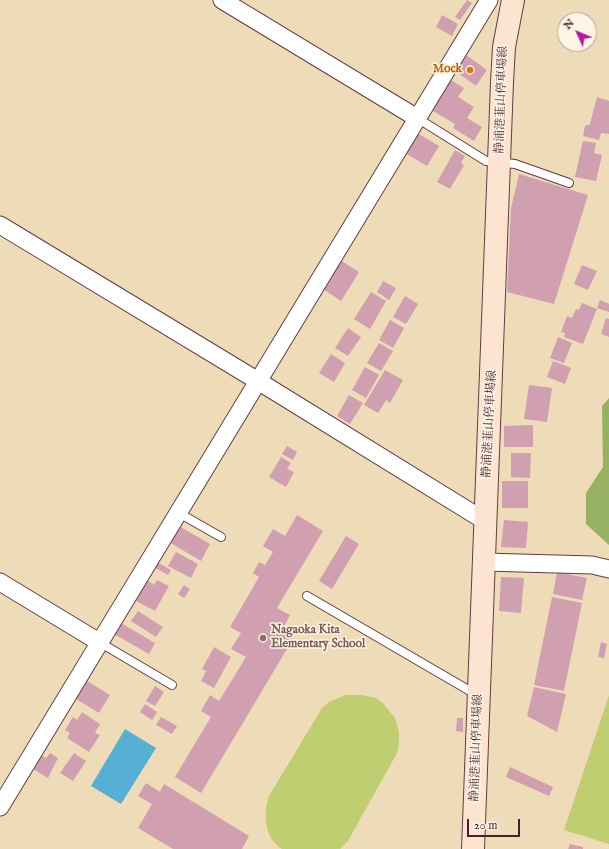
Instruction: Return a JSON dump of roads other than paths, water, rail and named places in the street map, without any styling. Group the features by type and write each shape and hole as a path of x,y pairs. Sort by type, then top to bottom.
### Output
{"main road":[{"name":"静浦港韮山停車場線","path":"473,849 484,562 484,521 494,347 504,47 513,0"}],"street":[{"path":"222,0 417,118"},
{"path":"0,807 489,0"},
{"path":"0,225 258,381 484,521"},
{"path":"484,562 592,565 609,569"},
{"path":"0,582 99,642"}],"lane":[{"path":"417,118 486,161 515,164 569,182"},
{"path":"178,512 221,537"},
{"path":"307,596 479,696"},
{"path":"99,642 172,686"}],"water":[{"path":"125,729 156,748 121,804 91,786"}],"place":[{"name":"Mock","path":"470,70"},
{"name":"Nagaoka Kita Elementary School","path":"263,638"}]}
